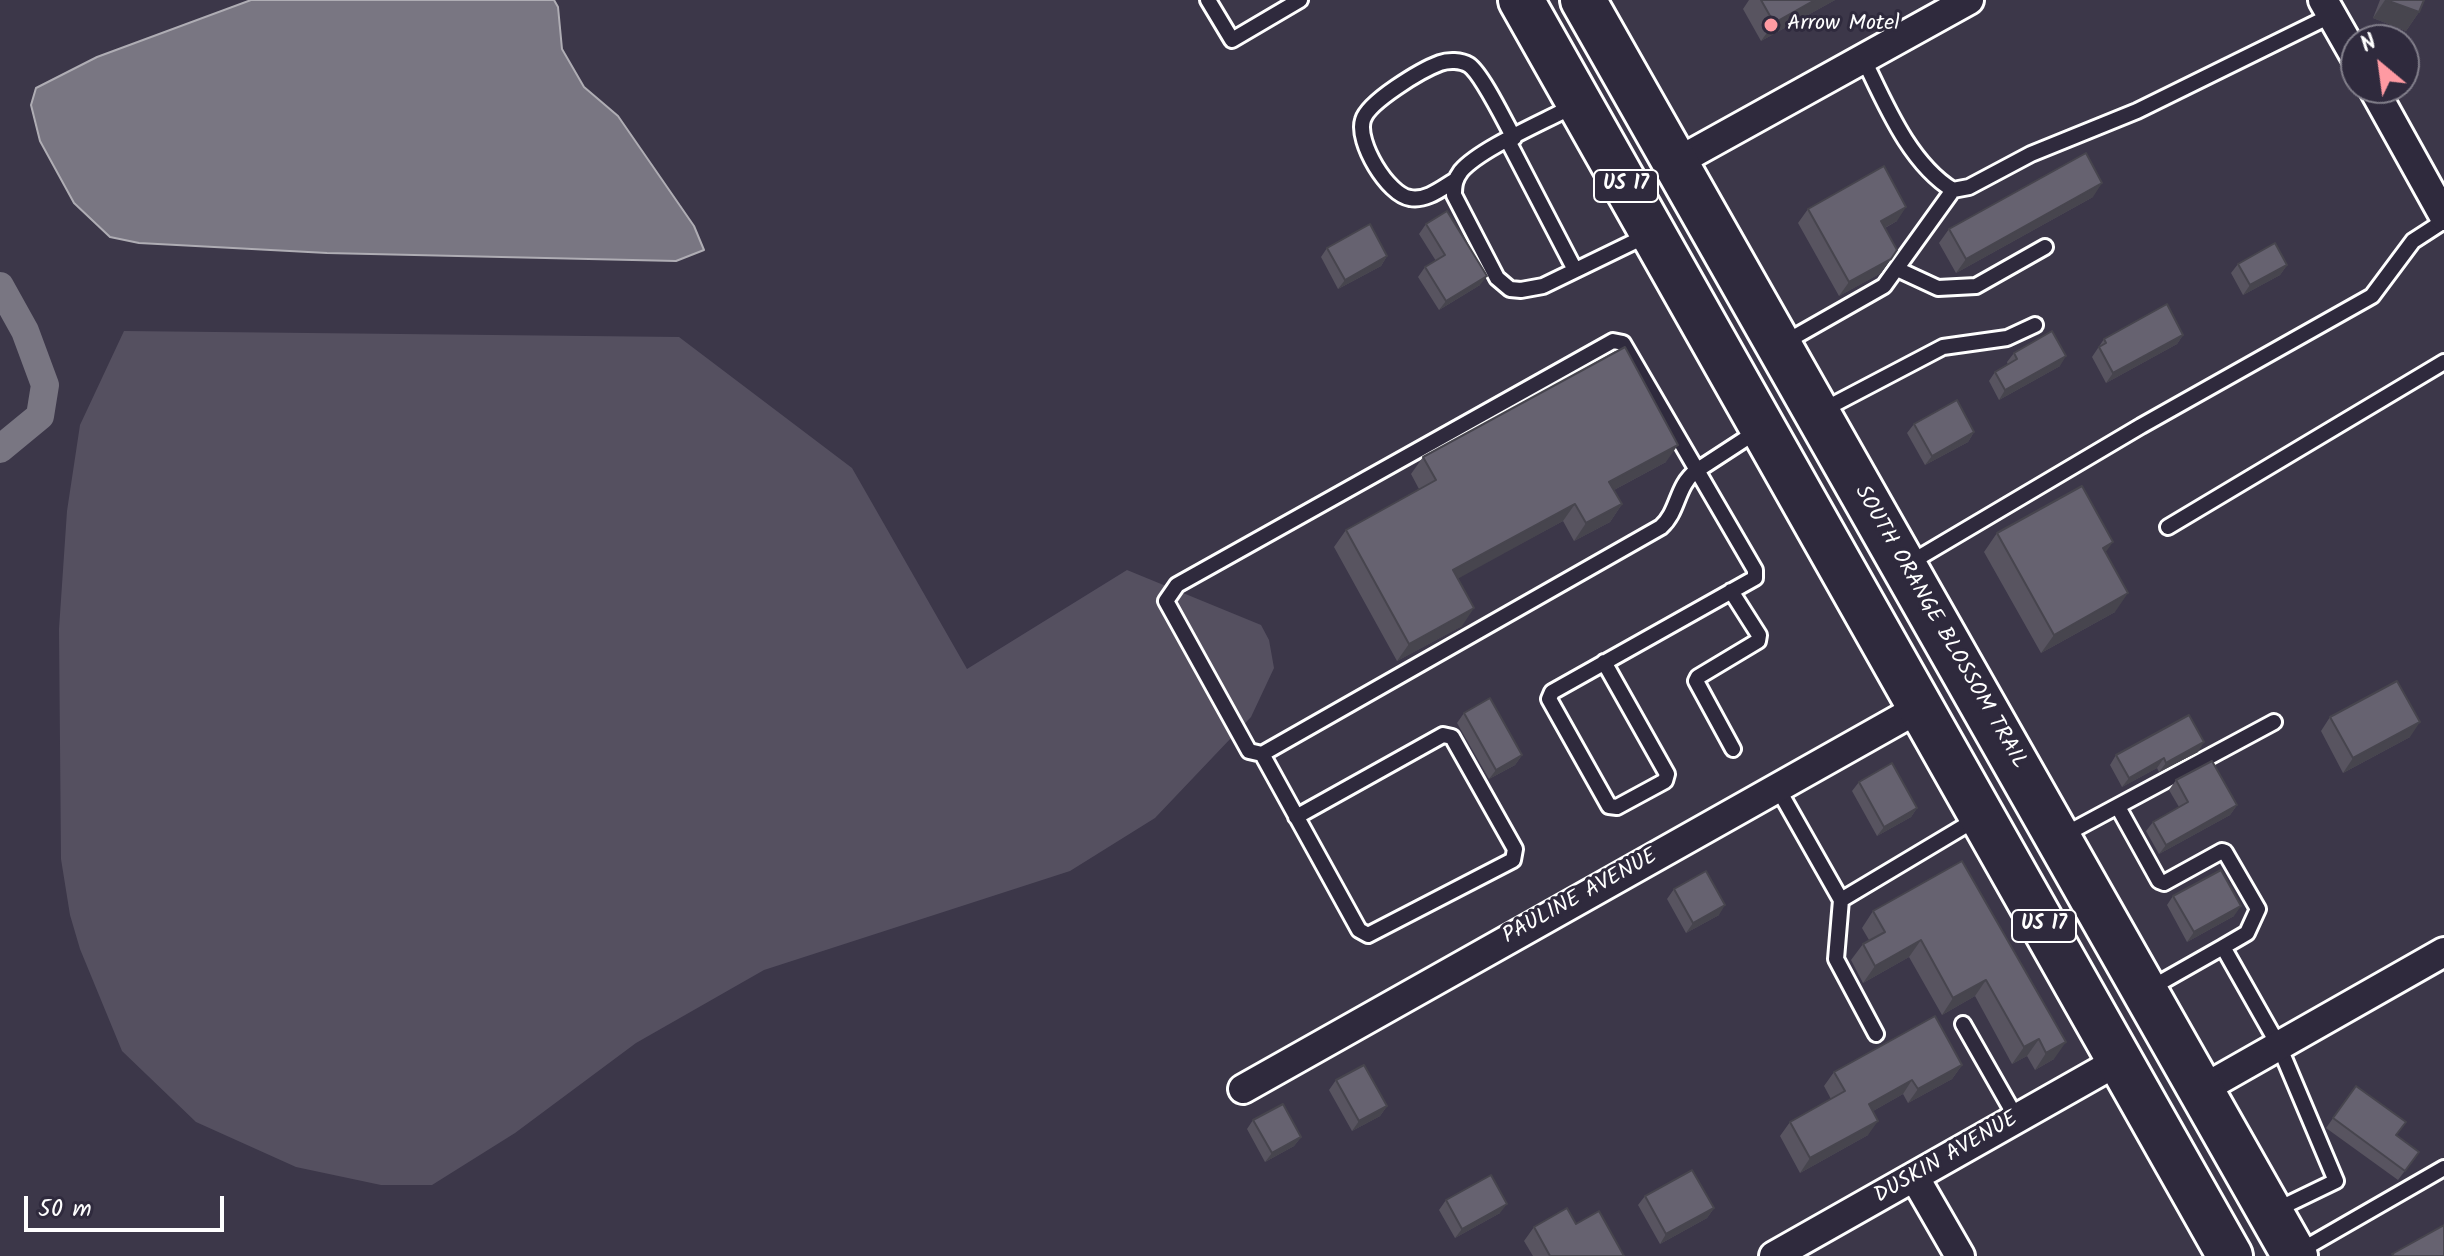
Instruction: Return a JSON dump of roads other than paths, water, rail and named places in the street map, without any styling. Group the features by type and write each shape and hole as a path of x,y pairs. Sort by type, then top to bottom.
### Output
{"main road":[{"name":"US 17","path":"1521,0 2230,1256"},
{"name":"SOUTH ORANGE BLOSSOM TRAIL","path":"1583,0 2294,1255"},
{"path":"1858,596 1887,622 1913,635 1943,634"},
{"path":"1921,707 1948,711 1978,728 2011,755"}],"street":[{"path":"1675,163 1969,0"},
{"path":"2328,7 2340,29"},
{"path":"2382,104 2444,218"},
{"name":"PAULINE AVENUE","path":"1243,1089 1921,707"},
{"path":"2201,1090 2444,952"},
{"name":"DUSKIN AVENUE","path":"1774,1256 2120,1060"},
{"path":"1915,1178 1960,1256"}],"lane":[{"path":"1208,0 1232,40 1300,0"},
{"path":"1779,346 1884,286 1953,190 1969,187 2031,154 2137,111 2328,7"},
{"path":"1863,58 1884,101 1915,151 1941,182 1953,190"},
{"path":"1575,270 1511,139 1470,65 1456,60 1441,62 1377,100 1367,111 1361,137 1389,188 1413,199 1427,197 1454,181 1480,156 1511,139 1579,103"},
{"path":"1454,181 1454,195 1497,278 1510,289 1543,286 1652,233"},
{"path":"1904,566 2141,426 2372,296 2413,241 2444,218"},
{"path":"1897,269 1938,288 1976,286 2045,247"},
{"path":"1817,413 1943,347 2007,338 2035,325"},
{"path":"1604,662 1667,774 1665,781 1617,807 1609,806 1549,699 1552,692 1604,662 1755,578 1755,570 1696,471 1623,343 1613,341 1177,585 1166,601 1249,751 1262,754 1661,527 1671,518 1681,487 1696,471 1763,428"},
{"path":"2168,527 2444,362"},
{"path":"1731,591 1759,635 1758,641 1696,681 1733,749"},
{"path":"2059,838 2274,722"},
{"path":"1262,754 1296,817 1359,930 1368,935 1513,860 1515,849 1452,737 1443,735 1296,817"},
{"path":"1777,787 1841,900 1836,959 1876,1034"},
{"path":"2118,807 2159,881 2164,883 2222,851 2258,909 2247,933 2145,991"},
{"path":"1841,900 1982,816"},
{"path":"2223,947 2279,1046 2336,1181 2270,1212"},
{"path":"1963,1024 2017,1119"},
{"path":"2294,1255 2444,1168"}],"waterway":[{"path":"0,286 25,331 45,385 40,416 0,449"}],"place":[{"name":"Arrow Motel","path":"1771,25"}]}
